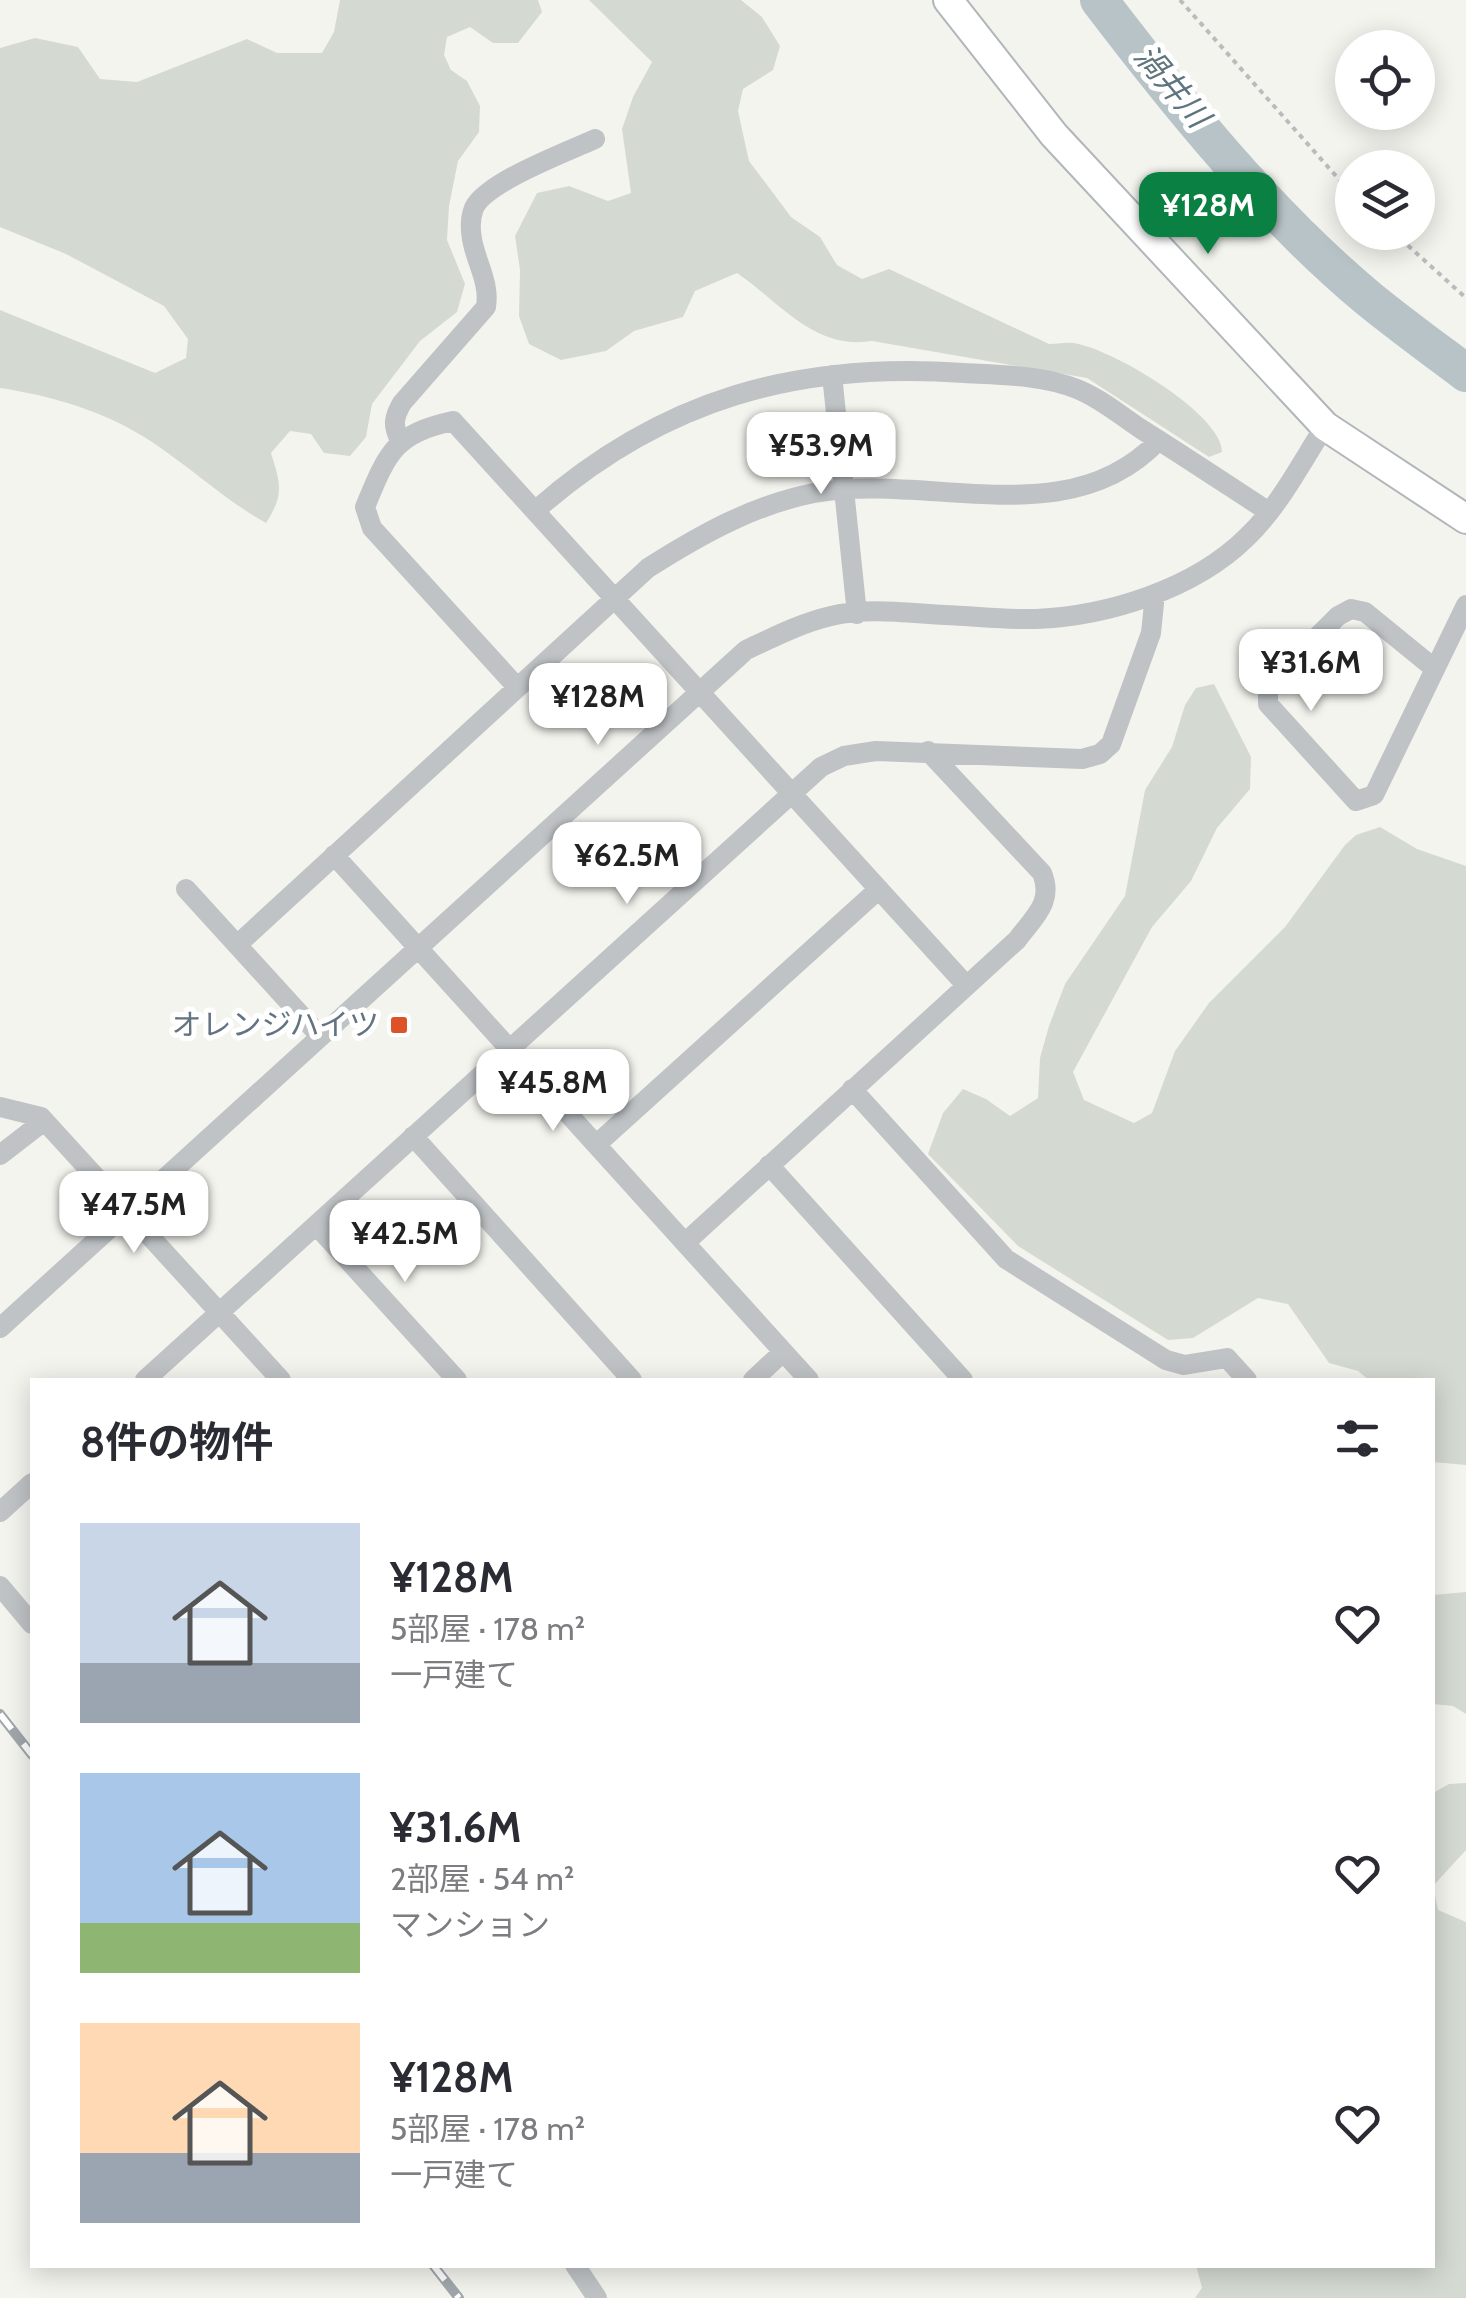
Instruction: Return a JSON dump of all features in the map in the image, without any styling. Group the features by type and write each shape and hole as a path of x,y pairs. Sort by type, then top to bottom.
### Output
{"street":[{"path":"948,0 1054,135 1325,426 1466,519"},
{"path":"400,440 394,430 394,416 402,402 486,306 488,292 472,242 470,223 475,206 489,191 594,139"},
{"path":"536,510 572,479 626,442 741,390 832,375 929,370 1028,377 1083,391 1269,512"},
{"path":"832,375 857,614"},
{"path":"516,686 372,528 365,506 400,440 417,428 453,421 966,984"},
{"path":"0,1328 746,650 834,615 1038,619 1118,606 1154,594 1246,539 1269,512 1325,426"},
{"path":"237,945 648,568 721,523 817,492 935,490 1042,495 1102,482 1127,470 1159,440"},
{"path":"147,1378 821,767 844,756 876,751 1082,759 1100,754 1111,744 1152,633 1154,594"},
{"path":"1435,669 1364,612 1351,610 1338,616 1268,686 1268,704 1356,801 1374,795 1466,605"},
{"path":"687,1242 1016,940 1046,902 1048,888 1042,873 928,751"},
{"path":"334,856 807,1378"},
{"path":"186,889 320,1036"},
{"path":"597,1144 879,889"},
{"path":"852,1089 1006,1258 1141,1347 1184,1365 1228,1358 1246,1378"},
{"path":"0,1107 44,1121 280,1378"},
{"path":"0,1155 44,1121"},
{"path":"412,1136 630,1378"},
{"path":"769,1166 961,1378"},
{"path":"316,1224 455,1378"},
{"path":"755,1378 784,1352"},
{"path":"1170,1378 1184,1365"},
{"path":"0,1512 30,1484"},
{"path":"0,1586 30,1622"},
{"path":"577,2268 597,2298"}],"path":[{"path":"1180,0 1335,175"},
{"path":"1412,250 1466,298"}],"shaded area":[{"path":"340,0 538,0 542,12 518,43 493,43 470,27 447,37 444,55 451,70 467,81 480,106 479,132 458,161 449,206 447,240 465,284 457,312 420,341 372,404 366,437 350,456 324,453 311,434 290,431 271,453 279,490 266,523 152,442 117,422 60,401 0,388 0,310 155,373 186,358 188,339 164,306 66,254 0,227 0,48 35,38 78,47 100,79 137,82 247,39 277,53 322,53 334,32"},
{"path":"589,0 741,0 762,17 780,46 773,70 743,89 738,111 749,161 791,217 820,237 837,265 862,279 889,269 1049,344 1073,343 1112,356 1185,402 1217,437 1222,452 1209,457 1087,378 872,341 833,338 799,322 737,273 695,291 683,317 634,331 606,351 561,360 529,344 519,316 520,270 515,236 537,193 569,186 608,201 631,193 622,129 633,97 652,62"},
{"path":"1214,684 1251,757 1250,789 1217,828 1191,881 1152,927 1073,1072 1084,1100 1134,1123 1152,1113 1175,1051 1209,1003 1285,927 1356,835 1380,827 1417,849 1466,866 1466,1465 1435,1462 1435,1378 1367,1378 1358,1371 1329,1363 1288,1304 1258,1298 1193,1338 1168,1340 1018,1246 928,1154 943,1113 963,1089 1010,1116 1038,1098 1040,1058 1065,984 1125,896 1145,790 1172,747 1185,705 1196,688"},
{"path":"1466,1592 1466,1714 1453,1706 1435,1704 1435,1595"},
{"path":"1466,1783 1466,1850 1435,1884 1435,1792 1449,1784"},
{"path":"1435,1896 1438,1910 1466,1922 1466,2298 1195,2298 1202,2288 1197,2268 1435,2268"}],"waterway":[{"name":"渦井川","path":"1099,0 1193,118 1295,231 1369,299 1466,373"}],"railway":[{"path":"0,1714 30,1752"},
{"path":"435,2268 459,2298"}],"place":[{"name":"オレンジハイツ","path":"399,1025"}]}
